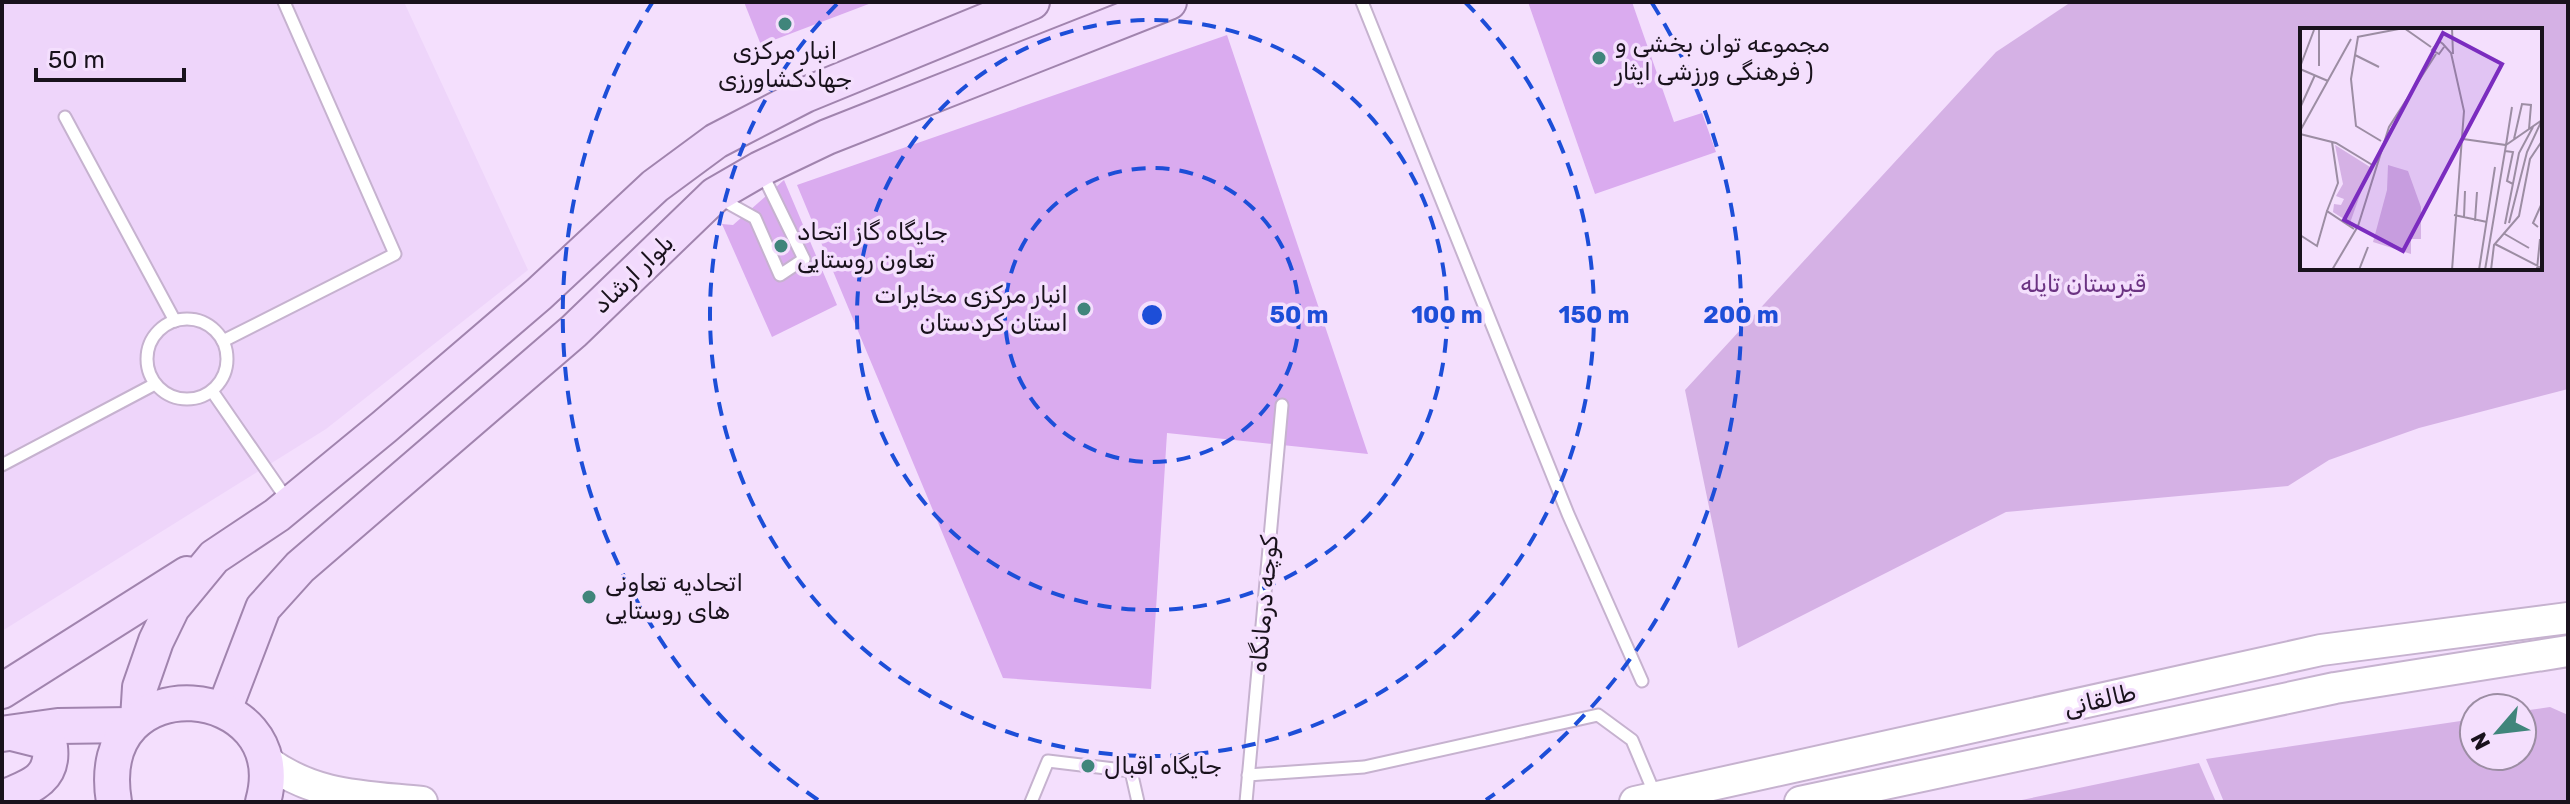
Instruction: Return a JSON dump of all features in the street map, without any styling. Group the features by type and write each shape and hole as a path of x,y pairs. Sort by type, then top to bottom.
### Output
{"main road":[{"name":"بلوار ارشاد","path":"114,802 110,778 116,750 135,722 140,687 156,641 172,608 214,557 291,505 539,294 655,186 716,141 805,95 1032,2"},
{"name":"بلوار ارشاد","path":"224,710 263,608 300,567 574,331 715,195 827,137 1169,2"},
{"path":"291,505 329,542"},
{"path":"2,691 214,557"},
{"name":"طالقانی","path":"1645,800 2321,650 2568,618"},
{"name":"طالقانی","path":"1812,800 2335,688 2568,651"},
{"path":"7,734 58,726 135,722 158,707 180,701 202,702 224,710 250,731 265,760 267,788 263,802"},
{"path":"2,798 33,785 47,774 51,761 50,747 44,741 7,734"},
{"path":"265,760 290,779 315,788 422,802"},
{"path":"1812,800 1814,764"},
{"path":"2,798 41,802"}],"lane":[{"path":"223,341 395,254 284,2"},
{"path":"1362,2 1568,514 1642,681"},
{"path":"65,117 175,321"},
{"path":"715,195 755,218 780,275 804,259 760,169"},
{"path":"175,321 203,322 223,341 227,368 212,391 189,400 176,398 155,384 147,361 149,348 163,328 175,321"},
{"path":"2,465 155,384"},
{"path":"212,391 291,505"},
{"name":"کوچه درمانگاه","path":"1246,802 1282,405"},
{"path":"1248,775 1364,767 1598,715 1632,740 1645,800"},
{"path":"1031,802 1048,761 1131,771 1138,802"}],"shaded area":[{"path":"2,2 404,2 528,270 326,429 2,631"}],"green space":[{"name":"قبرستان تایله","path":"2071,2 2568,2 2568,389 2419,428 2329,460 2288,486 2006,512 1738,648 1685,390 1996,52"},
{"path":"2550,707 2568,715 2568,802 2224,802 2206,759 2458,721 2458,772 2538,772 2538,709"},
{"path":"2199,763 2216,802 2012,802"}],"building":[{"name":"انبار مرکزی جهادکشاورزی","path":"744,2 874,2 761,45"},
{"name":"مجموعه توان بخشی و فرهنگی ورزشی ایثار )","path":"1528,2 1632,2 1674,122 1702,113 1716,152 1595,194"},
{"name":"انبار مرکزی مخابرات استان کردستان","path":"1227,35 1368,454 1167,433 1151,689 1003,678 797,185"},
{"path":"784,180 837,305 772,337 722,224 733,225"}],"place":[{"name":"انبار مرکزی جهادکشاورزی","path":"785,24"},
{"name":"مجموعه توان بخشی و فرهنگی ورزشی ایثار )","path":"1599,58"},
{"name":"جایگاه گاز اتحاد تعاون روستایی","path":"781,246"},
{"name":"انبار مرکزی مخابرات استان کردستان","path":"1084,309"},
{"name":"اتحادیه تعاونی های روستایی","path":"589,597"},
{"name":"جایگاه اقبال","path":"1088,766"}]}
